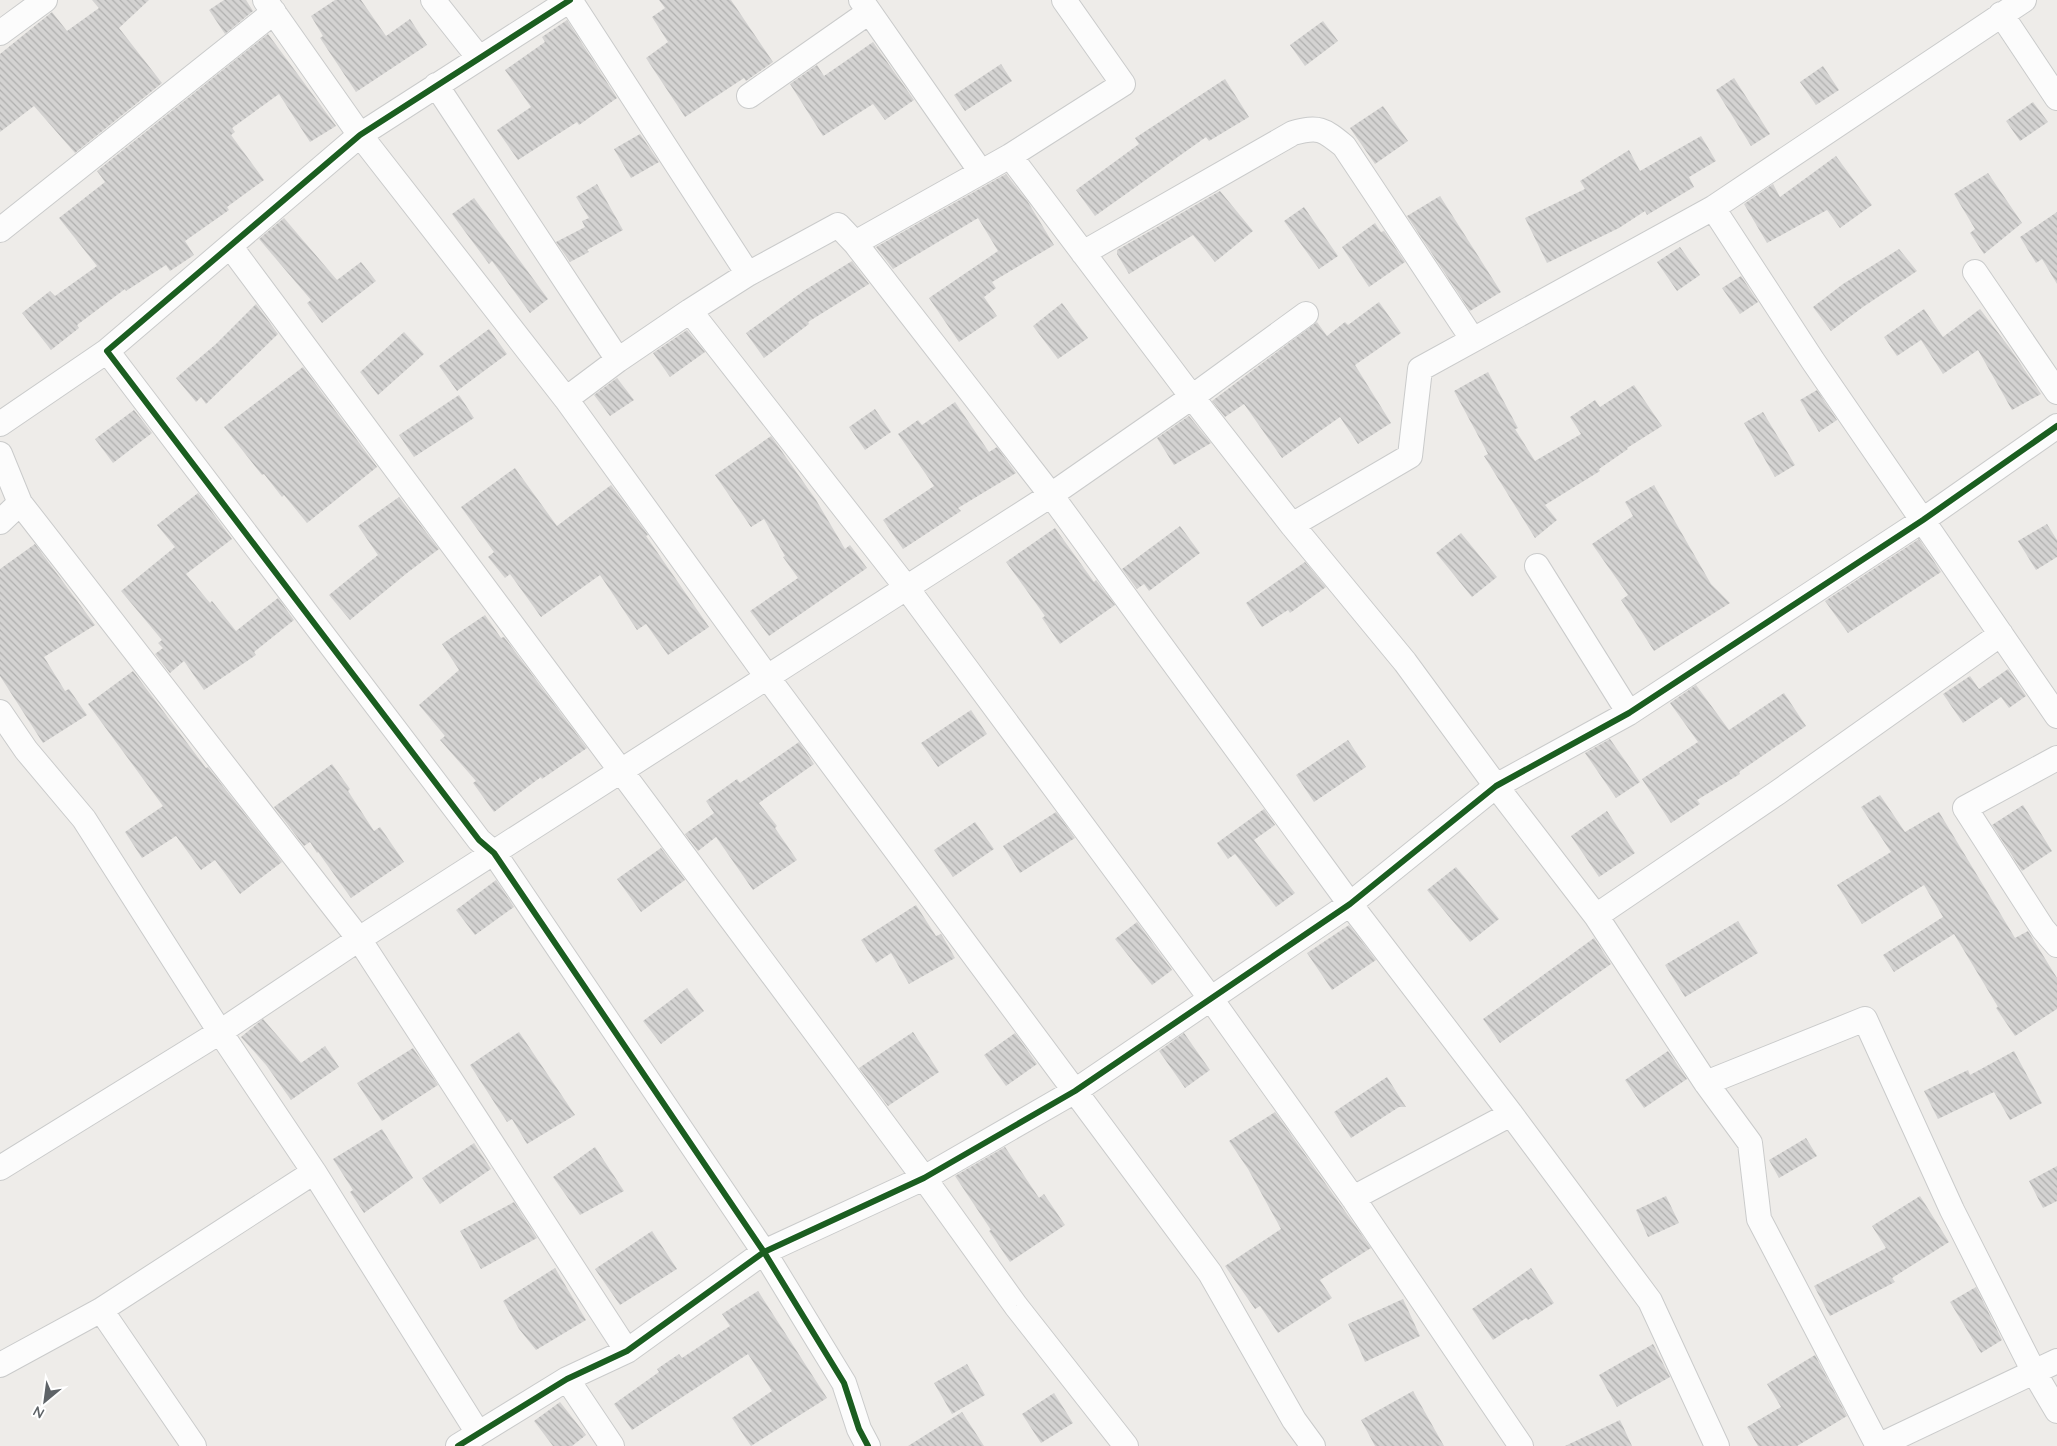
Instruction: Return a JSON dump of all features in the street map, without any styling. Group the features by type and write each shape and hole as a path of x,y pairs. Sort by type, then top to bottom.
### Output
{"street":[{"path":"0,33 45,0"},
{"path":"434,0 479,58"},
{"path":"0,424 106,351 360,135 570,0 748,274"},
{"path":"855,243 1010,156 1123,84 1064,0"},
{"path":"1292,525 1410,456 1420,369 1713,208 2024,0"},
{"path":"0,230 270,6 360,135 566,399 768,678 1210,1273 1294,1420 1313,1446"},
{"path":"749,96 865,6 981,172"},
{"path":"2001,14 2057,98"},
{"path":"436,86 618,360"},
{"path":"1083,253 1292,133 1312,128 1329,133 1344,146 1473,340"},
{"path":"1010,156 1192,397 1292,525 1405,662 1496,786 1596,916 1706,1083 1750,1143 1759,1219 1878,1446 2057,1360"},
{"path":"1713,208 1813,361 2057,716"},
{"path":"566,399 618,360 690,311 748,274 838,225 855,243 1051,495 1350,904 1511,1114 1650,1301 1717,1446"},
{"path":"230,246 924,1178 1016,1306 1126,1446"},
{"path":"1975,272 2057,392"},
{"path":"690,311 906,587 1211,999 1354,1198 1521,1446"},
{"path":"0,1168 220,1032 359,939 1051,495 1192,397 1306,314"},
{"path":"106,351 479,840 494,854 764,1252 844,1383 859,1429 868,1446"},
{"path":"458,1446 567,1380 627,1351 764,1252 924,1178 1075,1091 1350,904 1496,786 1629,713 1923,520 2057,426"},
{"path":"0,454 20,503 359,939 627,1351"},
{"path":"0,522 20,503"},
{"path":"1537,566 1629,713"},
{"path":"1596,916 1777,793 2001,634"},
{"path":"0,712 26,750 84,819 220,1032 314,1172 478,1433"},
{"path":"2057,758 1965,808 2043,929 2057,945"},
{"path":"1706,1083 1865,1019 1952,1210 2034,1372 2057,1411"},
{"path":"1354,1198 1511,1114"},
{"path":"0,1365 101,1310 314,1172"},
{"path":"101,1310 194,1446"},
{"path":"567,1380 612,1446"}],"building":[{"path":"92,0 149,0 119,28 162,83 75,153 34,106 0,132 0,54 52,12 67,31 99,8"},
{"path":"224,0 246,0 253,11 225,34 209,10"},
{"path":"335,0 361,0 386,36 410,19 427,45 356,92 320,38 323,36 311,16"},
{"path":"659,0 731,0 773,62 746,81 744,78 685,117 646,58 668,42 652,17 665,8"},
{"path":"567,20 617,98 579,125 577,122 518,160 497,130 531,107 505,70 545,42 542,37"},
{"path":"1323,21 1338,41 1305,66 1290,45"},
{"path":"268,34 336,126 310,142 279,94 232,128 235,132 231,135 264,180 227,207 229,210 185,241 194,255 170,271 166,265 126,291 125,289 77,325 79,328 51,350 22,313 50,291 55,296 97,266 59,218 105,182 97,171"},
{"path":"873,42 914,100 885,120 873,104 823,136 790,84 817,65 824,76"},
{"path":"1001,64 1012,81 965,111 954,95"},
{"path":"1823,66 1839,90 1816,105 1800,82"},
{"path":"1734,78 1770,134 1751,146 1716,90"},
{"path":"1225,79 1249,117 1209,141 1206,137 1095,216 1076,190 1139,144 1135,138"},
{"path":"2033,102 2048,122 2020,141 2006,121"},
{"path":"1383,106 1408,141 1375,164 1350,128"},
{"path":"640,134 659,162 631,178 614,149"},
{"path":"1701,136 1716,161 1689,177 1694,187 1647,215 1645,211 1619,228 1547,263 1525,218 1585,189 1580,181 1629,150 1640,171"},
{"path":"1836,156 1872,205 1840,228 1827,210 1767,243 1744,204 1773,184 1780,197"},
{"path":"1988,173 2022,223 1984,254 1970,233 1975,229 1954,194"},
{"path":"1006,174 1028,202 1054,245 992,282 996,288 984,297 997,316 959,342 929,298 998,251 978,218 893,269 876,247"},
{"path":"597,184 623,230 570,262 556,242 585,227 582,221 589,218 576,197"},
{"path":"1220,191 1253,231 1215,262 1193,235 1129,274 1117,254 1117,250"},
{"path":"1440,196 1501,292 1470,311 1407,216"},
{"path":"474,198 548,299 530,313 492,261 489,264 452,214"},
{"path":"1304,207 1338,256 1319,269 1284,221"},
{"path":"2057,212 2057,284 2042,259 2036,263 2020,237"},
{"path":"284,218 337,280 361,262 376,281 322,323 307,303 311,300 259,239"},
{"path":"1375,223 1381,232 1384,231 1405,262 1369,287 1342,247"},
{"path":"1680,247 1700,275 1677,291 1657,262"},
{"path":"1899,249 1917,271 1831,331 1813,307 1843,284"},
{"path":"852,261 869,284 808,322 809,324 764,358 746,333 805,290"},
{"path":"1741,276 1758,302 1740,314 1722,288"},
{"path":"1379,302 1401,333 1355,365 1391,423 1358,444 1340,417 1282,458 1244,404 1225,417 1212,401 1317,322 1327,336 1345,322 1348,325"},
{"path":"1062,303 1088,338 1058,359 1033,326"},
{"path":"256,304 278,334 206,404 201,397 196,402 176,378 216,344"},
{"path":"1924,309 1943,337 1980,309 2041,394 2012,410 1978,350 1943,374 1921,340 1897,356 1884,337"},
{"path":"489,329 507,354 457,391 439,366"},
{"path":"687,330 705,352 670,377 653,353"},
{"path":"404,332 424,354 378,395 360,372"},
{"path":"303,367 377,467 307,523 284,495 282,497 264,474 262,475 224,427"},
{"path":"1488,372 1518,428 1515,429 1535,461 1581,434 1570,417 1595,400 1600,407 1634,385 1662,426 1627,448 1599,469 1600,471 1545,505 1557,520 1535,538 1484,456 1488,454 1454,391"},
{"path":"617,378 634,400 610,416 594,395"},
{"path":"1817,390 1837,420 1819,432 1800,400"},
{"path":"459,395 474,418 414,457 399,435"},
{"path":"955,402 989,452 997,447 1016,473 958,508 961,511 903,549 883,520 934,486 898,434 918,420 922,425"},
{"path":"875,409 891,432 865,450 849,427"},
{"path":"134,410 152,433 113,463 95,439"},
{"path":"1763,412 1795,465 1775,477 1744,423"},
{"path":"1189,416 1211,443 1174,465 1157,438"},
{"path":"771,436 816,500 845,549 850,545 867,568 769,636 750,611 798,578 783,557 785,556 764,519 751,527 715,475"},
{"path":"515,468 557,526 611,485 648,535 646,536 709,627 668,655 646,624 637,630 600,575 541,617 510,574 505,578 488,557 494,552 461,507"},
{"path":"1654,485 1711,584 1730,603 1654,651 1621,600 1628,595 1592,544 1633,516 1625,502"},
{"path":"198,493 232,539 186,574 210,603 212,601 236,631 278,598 294,620 254,652 256,655 204,690 184,661 170,673 155,654 163,648 158,643 162,640 121,591 175,547 157,525"},
{"path":"399,497 439,549 350,620 329,595 378,555 358,526"},
{"path":"2047,524 2057,540 2057,557 2036,570 2018,541"},
{"path":"1180,526 1200,553 1149,591 1144,584 1137,589 1122,569"},
{"path":"1055,528 1094,582 1096,580 1115,605 1060,644 1042,618 1045,616 1006,562"},
{"path":"1461,533 1497,577 1472,597 1436,553"},
{"path":"1919,539 1941,572 1848,633 1825,601"},
{"path":"35,544 95,625 44,657 65,691 69,689 87,715 43,743 0,676 0,569"},
{"path":"1305,562 1326,587 1290,613 1288,610 1262,627 1246,603"},
{"path":"485,615 501,638 504,637 587,748 542,779 541,777 494,812 473,783 476,781 440,740 445,736 419,705 459,670 442,644"},
{"path":"2008,669 2026,696 2009,708 2001,697 1963,723 1943,694 1970,676 1979,689"},
{"path":"133,671 206,768 208,767 282,862 240,894 215,860 201,870 176,836 142,858 125,832 163,806 88,704"},
{"path":"1696,685 1729,730 1784,693 1806,726 1739,772 1740,774 1697,800 1700,804 1671,823 1642,779 1698,742 1670,703"},
{"path":"971,710 987,734 938,767 921,743"},
{"path":"1610,739 1640,782 1616,798 1585,753"},
{"path":"1348,740 1366,767 1314,802 1296,775"},
{"path":"799,742 814,764 759,803 777,826 775,828 797,860 753,890 716,837 698,851 685,834 714,813 706,801 737,779 740,783"},
{"path":"332,764 350,789 348,791 374,831 380,827 404,862 351,898 310,842 304,846 274,807"},
{"path":"1880,795 1905,832 1939,812 2015,938 2028,931 2057,978 2057,1009 2015,1036 1996,1008 1998,1007 1954,934 1894,972 1883,955 1943,917 1924,885 1862,924 1837,885 1891,852 1861,807"},
{"path":"2023,805 2052,851 2022,871 1992,825"},
{"path":"1264,809 1275,825 1254,840 1295,893 1276,907 1235,854 1228,859 1217,843"},
{"path":"1607,811 1635,853 1599,877 1571,836"},
{"path":"1056,812 1075,838 1020,873 1003,846"},
{"path":"975,822 994,849 953,877 934,850"},
{"path":"661,848 685,880 641,912 617,879"},
{"path":"1456,867 1499,919 1470,942 1427,890"},
{"path":"496,880 514,907 475,935 456,910"},
{"path":"916,905 936,936 941,934 955,958 909,984 891,953 876,963 861,940"},
{"path":"1738,921 1758,953 1685,997 1665,965"},
{"path":"1137,922 1172,970 1152,985 1115,939"},
{"path":"1349,925 1376,960 1332,990 1307,953"},
{"path":"1594,938 1611,964 1500,1043 1483,1019"},
{"path":"687,988 704,1011 661,1044 643,1021"},
{"path":"263,1019 301,1063 325,1046 339,1067 291,1100 266,1065 241,1037"},
{"path":"519,1032 575,1115 527,1144 512,1119 507,1122 470,1065"},
{"path":"913,1032 939,1072 888,1106 859,1068"},
{"path":"1015,1033 1037,1064 1006,1086 984,1055"},
{"path":"1184,1033 1210,1070 1185,1088 1159,1051"},
{"path":"413,1048 438,1085 382,1121 357,1083"},
{"path":"1668,1051 1687,1079 1644,1108 1625,1080"},
{"path":"2014,1051 2042,1103 2010,1120 1994,1092 1938,1119 1924,1091 1968,1070 1970,1075"},
{"path":"1387,1077 1406,1107 1399,1107 1351,1138 1334,1112"},
{"path":"1275,1112 1371,1248 1320,1280 1332,1298 1278,1333 1260,1306 1255,1309 1225,1266 1281,1229 1248,1169 1229,1141"},
{"path":"382,1129 413,1178 364,1213 350,1192 353,1190 333,1159"},
{"path":"1806,1138 1817,1156 1779,1178 1769,1160"},
{"path":"474,1143 491,1169 440,1204 422,1178"},
{"path":"595,1147 624,1191 580,1215 553,1177"},
{"path":"1005,1147 1039,1198 1044,1194 1065,1225 1010,1262 955,1176"},
{"path":"2057,1166 2057,1201 2043,1208 2029,1181"},
{"path":"1666,1196 1679,1223 1648,1237 1636,1210"},
{"path":"1920,1196 1949,1242 1892,1278 1895,1282 1830,1316 1814,1286 1886,1248 1872,1226"},
{"path":"514,1202 537,1238 481,1269 460,1231"},
{"path":"652,1231 677,1269 620,1305 595,1269"},
{"path":"555,1268 586,1320 536,1350 519,1329 503,1301"},
{"path":"1531,1268 1554,1303 1528,1320 1526,1318 1493,1340 1472,1309"},
{"path":"1976,1287 2002,1340 1981,1353 1950,1302"},
{"path":"758,1291 827,1398 751,1446 732,1418 772,1391 748,1354 632,1430 614,1404 659,1372 657,1369 679,1354 682,1358 730,1326 722,1314"},
{"path":"1403,1299 1420,1336 1365,1362 1348,1324"},
{"path":"1653,1344 1670,1377 1617,1407 1599,1375"},
{"path":"1815,1355 1847,1416 1797,1446 1758,1446 1747,1427 1781,1407 1767,1384"},
{"path":"967,1364 985,1395 952,1414 934,1383"},
{"path":"1413,1391 1444,1446 1375,1446 1361,1420"},
{"path":"1054,1393 1073,1423 1041,1443 1022,1414"},
{"path":"560,1402 586,1435 572,1446 553,1446 534,1421"},
{"path":"962,1412 984,1446 908,1446"},
{"path":"1620,1420 1632,1446 1565,1446"}],"cycle path":[{"path":"570,0 360,135 107,351 479,840 494,853 764,1252 844,1383 859,1429 868,1446"},
{"path":"458,1446 567,1379 627,1351 764,1252 924,1178 1075,1091 1350,904 1496,786 1629,713 1923,520 2057,426"}]}
